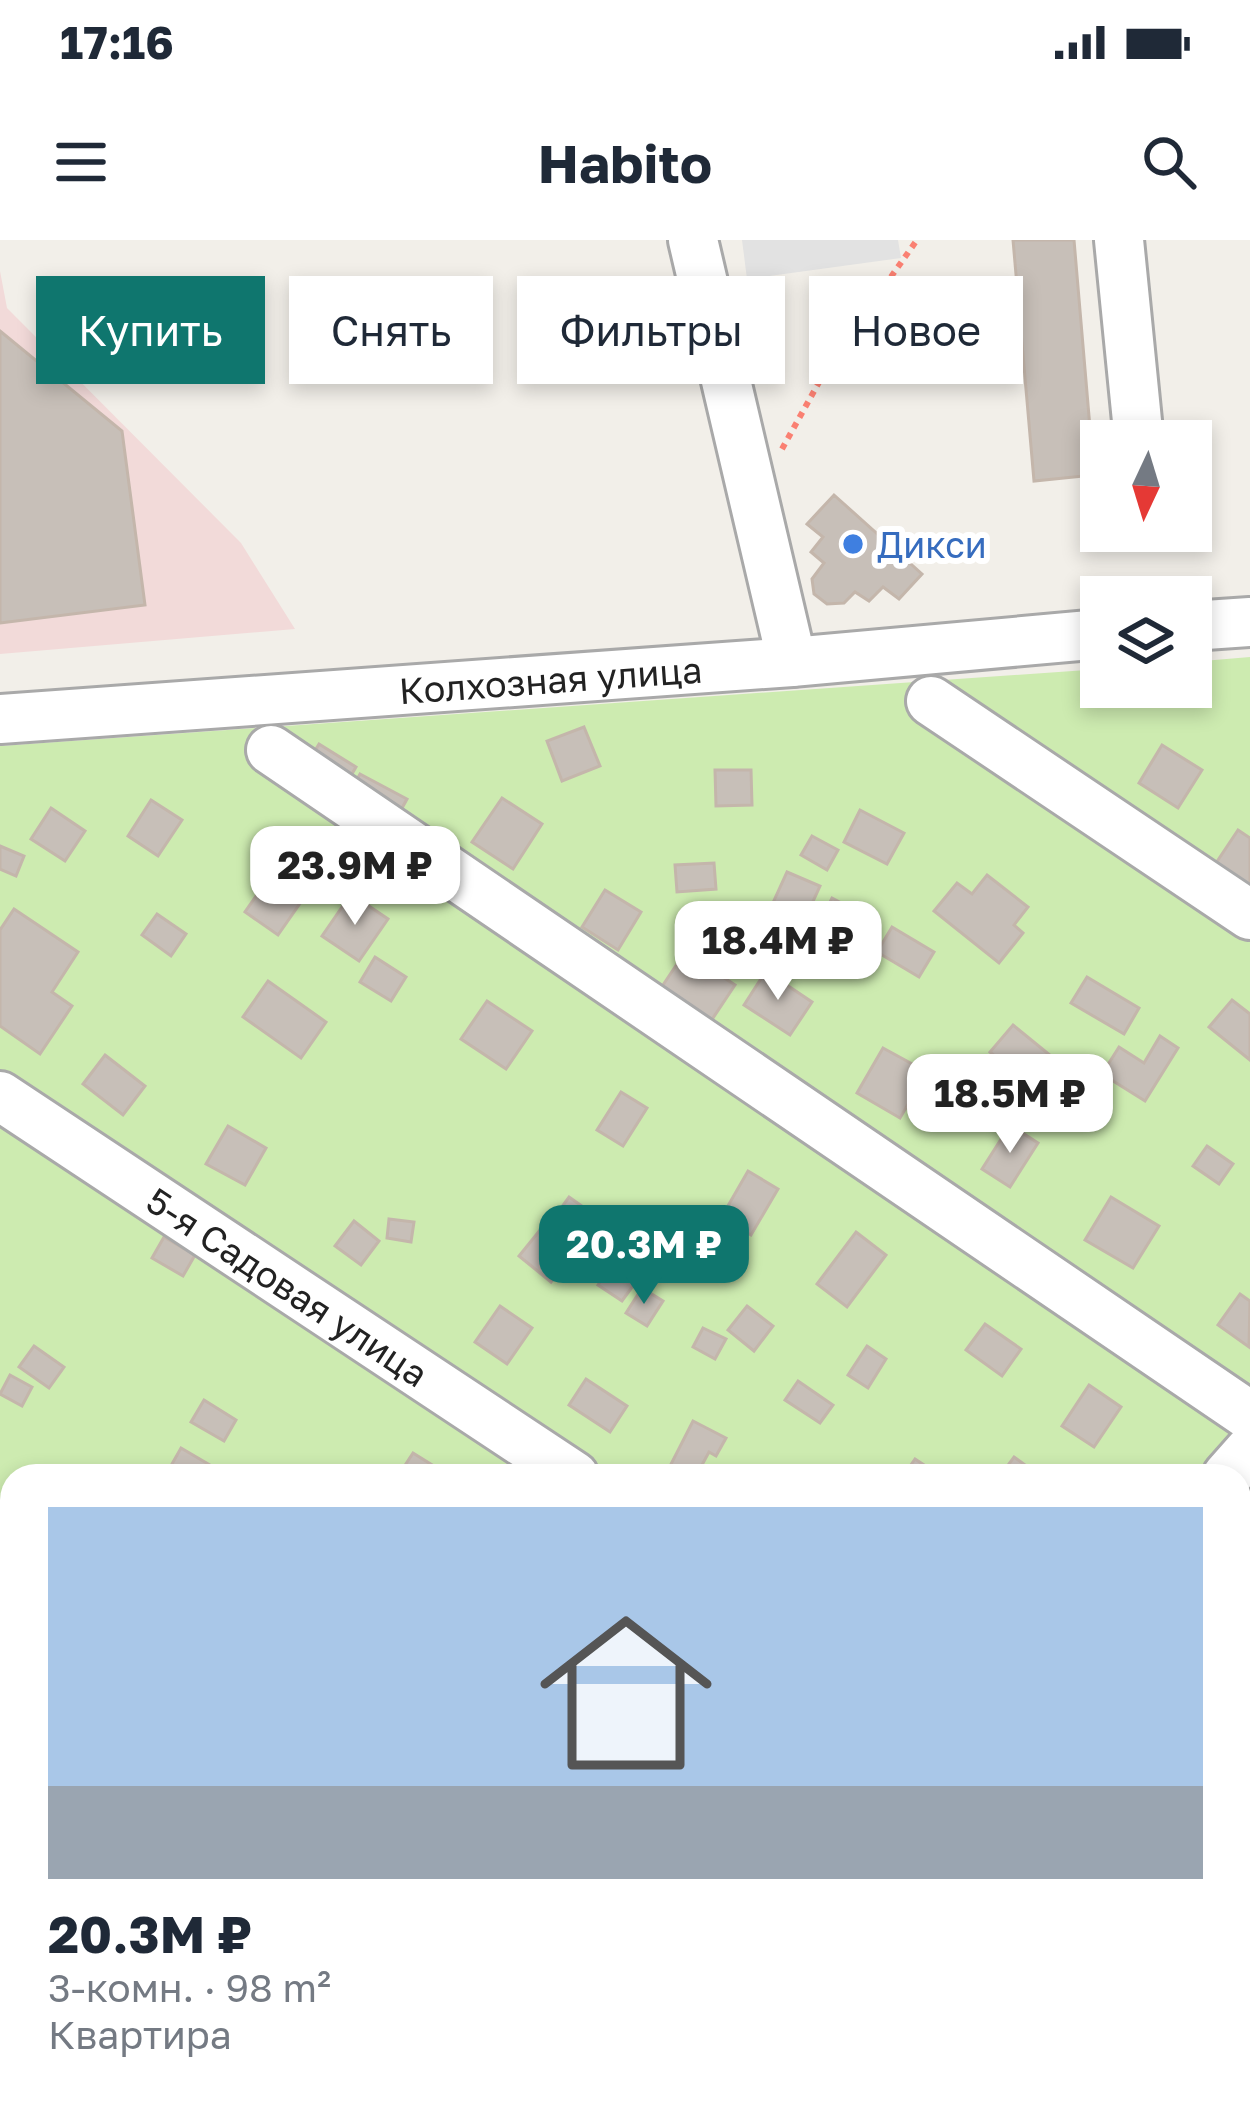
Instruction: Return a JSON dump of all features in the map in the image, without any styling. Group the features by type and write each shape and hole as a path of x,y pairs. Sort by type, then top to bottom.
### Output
{"street":[{"path":"693,240 792,662"},
{"path":"1119,240 1137,420"},
{"path":"1212,625 1250,622"},
{"name":"Колхозная улица","path":"0,719 792,662 1080,636"},
{"path":"931,701 1250,915"},
{"path":"271,750 1250,1417"},
{"name":"5-я Садовая улица","path":"0,1096 556,1464"}],"path":[{"path":"754,500 828,366 917,240"}],"shaded area":[{"path":"742,240 898,240 901,258 747,276"},
{"path":"0,271 7,308 36,337 36,384 83,384 241,543 295,629 0,654"}],"green space":[{"path":"1250,657 1250,1464 0,1464 0,746 1080,670 1080,708 1212,708 1212,660"}],"building":[{"path":"1013,240 1074,240 1089,420 1080,420 1080,476 1034,481 1023,355 1023,276 1016,276"},
{"path":"0,331 36,361 36,384 65,384 122,431 145,605 0,623"},
{"name":"Дикси","path":"834,495 922,574 899,599 883,587 869,601 855,592 844,603 827,604 814,594 812,579 824,563 811,552 823,537 807,524"},
{"path":"584,727 600,766 562,781 547,741"},
{"path":"319,744 356,767 334,805 296,782"},
{"path":"1162,745 1202,770 1178,808 1139,783"},
{"path":"715,770 751,770 752,805 716,806"},
{"path":"360,774 407,799 385,839 338,813"},
{"path":"502,798 542,824 513,869 472,842"},
{"path":"151,800 182,820 158,856 128,836"},
{"path":"51,808 85,831 65,861 31,839"},
{"path":"860,810 904,833 887,864 844,842"},
{"path":"1238,830 1250,838 1250,885 1244,894 1210,872"},
{"path":"812,836 838,850 827,870 801,855"},
{"path":"0,846 24,856 16,876 0,869"},
{"path":"714,863 716,889 677,892 675,865"},
{"path":"787,872 820,886 805,919 772,905"},
{"path":"987,875 1028,907 1014,925 1023,933 999,963 934,911 957,883 972,894"},
{"path":"270,876 303,899 278,935 245,912"},
{"path":"605,890 641,912 618,950 582,927"},
{"path":"351,894 388,919 359,961 322,936"},
{"path":"832,898 879,923 867,946 820,922"},
{"path":"14,909 78,952 52,992 72,1006 40,1054 0,1026 0,930"},
{"path":"157,914 186,934 171,956 142,935"},
{"path":"892,927 934,952 919,977 877,952"},
{"path":"685,952 735,985 703,1033 653,1000"},
{"path":"375,957 406,977 391,1001 360,982"},
{"path":"766,971 812,1002 790,1035 744,1005"},
{"path":"1087,977 1139,1008 1124,1034 1071,1003"},
{"path":"268,981 326,1022 301,1058 243,1017"},
{"path":"1232,1000 1250,1014 1250,1060 1209,1027"},
{"path":"487,1001 532,1031 506,1069 461,1039"},
{"path":"1013,1025 1051,1056 1028,1084 990,1052"},
{"path":"1160,1036 1178,1048 1145,1101 1102,1074 1119,1047 1144,1063"},
{"path":"883,1048 927,1072 900,1118 857,1093"},
{"path":"105,1055 145,1086 123,1115 83,1084"},
{"path":"621,1092 647,1108 623,1146 597,1130"},
{"path":"1010,1125 1038,1143 1010,1187 982,1169"},
{"path":"228,1126 266,1148 245,1185 206,1164"},
{"path":"1207,1146 1233,1164 1219,1184 1193,1166"},
{"path":"748,1171 778,1189 751,1235 721,1218"},
{"path":"569,1197 599,1218 581,1243 551,1222"},
{"path":"1111,1197 1159,1226 1133,1268 1085,1240"},
{"path":"389,1219 414,1222 411,1242 387,1238"},
{"path":"354,1221 379,1241 361,1265 335,1246"},
{"path":"540,1230 572,1255 551,1282 519,1256"},
{"path":"856,1232 886,1255 847,1307 817,1284"},
{"path":"164,1237 195,1255 183,1276 152,1258"},
{"path":"611,1266 635,1283 622,1301 598,1285"},
{"path":"642,1288 663,1301 647,1326 626,1313"},
{"path":"1240,1294 1250,1301 1249,1347 1218,1325"},
{"path":"500,1306 532,1328 507,1364 475,1342"},
{"path":"747,1306 773,1326 754,1351 728,1330"},
{"path":"985,1324 1021,1349 1002,1376 966,1350"},
{"path":"703,1328 726,1339 715,1359 693,1347"},
{"path":"34,1346 64,1367 49,1388 19,1367"},
{"path":"867,1346 886,1359 868,1388 848,1375"},
{"path":"10,1375 32,1387 22,1406 0,1394"},
{"path":"586,1379 627,1406 610,1432 569,1405"},
{"path":"798,1381 833,1405 820,1423 785,1400"},
{"path":"1089,1385 1121,1407 1094,1447 1062,1426"},
{"path":"204,1400 236,1420 224,1441 191,1422"},
{"path":"693,1421 726,1438 716,1456 709,1452 702,1464 671,1464"},
{"path":"181,1448 208,1464 172,1464"},
{"path":"413,1453 431,1464 406,1464"}],"place":[{"name":"Дикси","path":"853,544"}]}
